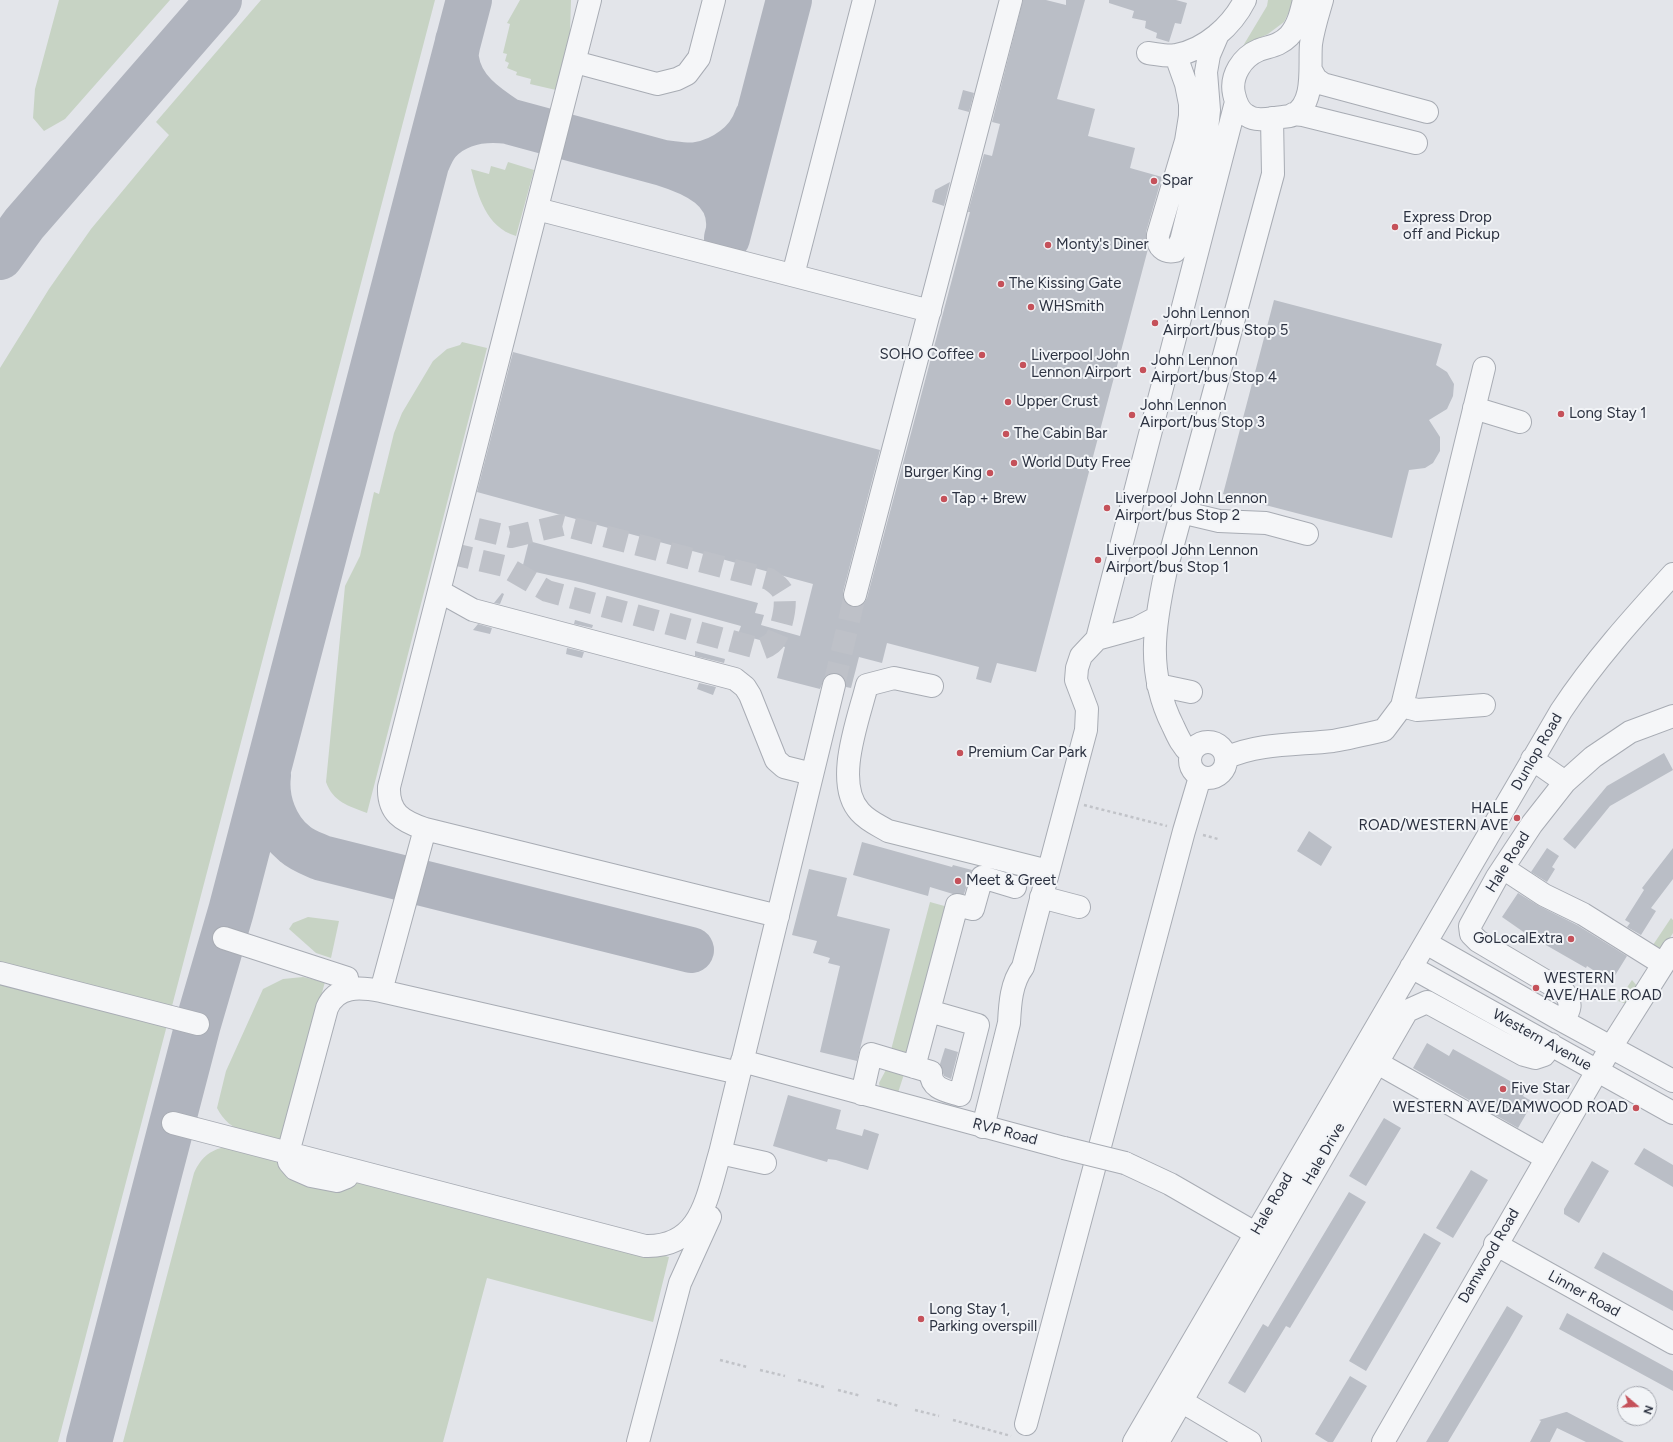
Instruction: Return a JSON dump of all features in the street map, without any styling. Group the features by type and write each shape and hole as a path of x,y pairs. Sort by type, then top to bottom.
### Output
{"street":[{"path":"590,0 389,787 389,799 392,807 399,816 409,823 424,829 778,916"},
{"path":"575,62 657,84 678,79 687,74 699,58 714,0"},
{"path":"793,275 864,0"},
{"path":"856,595 1011,0"},
{"path":"1148,53 1176,56 1203,45 1227,26 1244,0"},
{"path":"983,1127 1009,1023 1018,1009 1026,978 1023,967 1086,730 1087,709 1076,680 1077,668 1081,656 1097,639 1236,102 1234,83 1240,65 1248,56 1260,50 1272,48 1288,36 1297,24 1304,0"},
{"path":"1322,0 1312,40 1309,60 1311,70 1316,79 1323,84 1427,112"},
{"path":"1176,56 1186,84 1190,104 1190,116 1186,141 1158,235 1158,244 1162,249 1169,252 1175,251 1181,241 1206,139 1209,110 1206,72 1209,55 1218,34"},
{"path":"1293,114 1302,107 1308,95 1311,70"},
{"path":"1236,102 1242,113 1250,118 1272,118 1293,114 1303,115 1416,143"},
{"path":"1191,754 1183,746 1164,707 1158,685 1155,660 1156,618 1166,570 1273,174 1272,118"},
{"path":"537,209 930,311"},
{"path":"1226,758 1237,753 1290,744 1334,740 1384,730 1402,706 1484,368"},
{"path":"1474,408 1520,422"},
{"path":"1182,512 1219,521 1266,523 1307,534"},
{"name":"Dunlop Road","path":"1411,967 1532,759 1582,679 1613,640 1673,574"},
{"path":"440,591 473,610 734,679 745,687 750,695 776,760 784,767 812,774"},
{"path":"1097,639 1137,628 1156,618"},
{"path":"932,686 894,678 868,685 848,761 849,788 859,812 870,821 888,831 1048,871"},
{"path":"638,1442 680,1283 712,1214 778,916 834,685"},
{"path":"1158,685 1191,692"},
{"path":"1402,706 1417,710 1484,705"},
{"name":"Hale Road","path":"1563,1022 1571,1008 1569,998 1564,992 1478,941 1471,934 1470,926 1503,868 1532,824 1565,782 1593,757 1630,732 1673,716"},
{"path":"1211,742 1221,748 1226,758 1225,764 1218,775 1213,777 1200,777 1192,768 1190,763 1191,754 1195,746 1200,743 1211,742"},
{"path":"1532,759 1565,782"},
{"path":"1021,1431 1184,830 1200,777"},
{"path":"381,991 424,829"},
{"path":"1503,868 1544,895 1668,956"},
{"path":"914,1067 957,906 973,909 982,877 1015,886"},
{"path":"1041,897 1080,907"},
{"path":"224,938 347,978 349,989 334,997 327,1008 288,1153"},
{"name":"Western Avenue","path":"1426,943 1563,1022 1673,1081"},
{"name":"Damwood Road","path":"1382,1442 1495,1244 1611,1047 1668,956"},
{"name":"Hale Road","path":"1134,1442 1255,1234 1369,1058 1411,967"},
{"name":"Western Avenue","path":"1411,967 1673,1113"},
{"path":"0,973 198,1024"},
{"name":"RVP Road","path":"349,989 362,988 381,991 744,1066 862,1094 1064,1148 1125,1162 1170,1184 1255,1234"},
{"name":"Hale Drive","path":"1158,1442 1369,1058 1407,1011 1417,1005 1427,1002 1524,1056 1535,1058 1544,1055 1551,1044"},
{"path":"862,1094 871,1054 931,1072 930,1078 936,1087 960,1095 978,1025 929,1011"},
{"path":"1369,1058 1546,1158"},
{"path":"173,1123 288,1153 641,1236 660,1238 670,1234 687,1220 695,1202 702,1174 725,1153"},
{"path":"294,1130 297,1142 305,1152 351,1167 645,1246 656,1246 673,1242 685,1235 700,1217 725,1153"},
{"path":"725,1153 765,1163"},
{"path":"673,1242 680,1257 680,1283"},
{"name":"Linner Road","path":"1495,1244 1673,1343"},
{"path":"1181,1401 1250,1442"}],"path":[{"path":"1078,804 1218,839"},
{"path":"720,1360 746,1367"},
{"path":"760,1370 784,1376"},
{"path":"798,1380 824,1387"},
{"path":"838,1390 861,1396"},
{"path":"877,1400 899,1406"},
{"path":"915,1410 938,1416"},
{"path":"954,1420 1021,1431"}],"green space":[{"path":"59,0 170,0 65,119 44,131 33,118 35,89"},
{"path":"261,0 435,0 58,1442 0,1442 0,368 49,289 91,229 169,135 156,122"},
{"path":"520,0 571,0 570,33 556,90 530,84 531,79 516,75 517,72 507,68 509,63 505,61 507,54 503,53 510,24 507,23"},
{"path":"1268,0 1295,0 1284,22 1268,34 1243,46 1267,6"},
{"path":"508,162 534,170 516,236 497,226 490,218 480,200 471,169 489,174 491,166 505,170"},
{"path":"462,342 487,348 367,813 337,799 329,789 326,782 345,586 360,556 374,492 379,494 394,433 402,413 433,361 447,349 460,345"},
{"path":"930,902 948,907 909,1054 891,1050"},
{"path":"308,917 339,921 331,958 316,953 289,929 293,923"},
{"path":"1671,918 1673,920 1673,933 1662,950 1649,951"},
{"path":"303,977 325,982 280,1141 244,1132 236,1128 222,1117 217,1108 226,1071 263,989 283,979"},
{"path":"1632,980 1638,987 1627,1004 1618,1001"},
{"path":"888,1066 905,1071 896,1099 881,1094 879,1083"},
{"path":"230,1146 669,1257 653,1322 487,1278 443,1442 123,1442 194,1173 200,1162 212,1151"}],"building":[{"name":"Liverpool John Lennon Airport","path":"1023,0 1046,0 1066,5 1066,0 1085,0 1057,99 1095,109 1088,136 1135,148 1130,168 1162,177 1146,232 1148,249 1036,672 997,663 991,683 976,679 979,667 887,643 882,663 859,657 851,688 846,687 846,681 842,676 837,673 831,673 825,677 820,689 777,678 785,647 738,634 741,626 584,583 522,569 529,541 758,603 755,613 764,615 761,625 800,636 813,584 477,492 513,352 880,450 843,592 843,598 846,604 851,607 858,607 864,603 867,598 970,212 968,212 984,154 992,156 1000,124 992,122"},
{"path":"1109,0 1176,0 1187,3 1181,24 1175,23 1169,42 1156,38 1157,33 1145,28 1146,21 1132,18 1134,11 1109,3"},
{"path":"963,90 974,93 969,112 958,109"},
{"path":"950,182 944,206 932,202 935,190"},
{"path":"1274,300 1442,344 1436,365 1447,372 1454,384 1453,396 1447,409 1429,420 1440,437 1440,451 1433,463 1425,468 1409,470 1392,538 1223,494"},
{"path":"502,593 504,594 500,604 494,603"},
{"path":"575,620 593,625 592,628 574,624"},
{"path":"478,624 492,628 490,634 473,630"},
{"path":"567,648 584,652 582,658 566,654"},
{"path":"695,651 725,659 724,663 695,656"},
{"path":"699,683 716,687 713,695 697,689"},
{"path":"1664,753 1673,770 1610,806 1575,849 1563,839 1607,786"},
{"path":"1309,831 1332,847 1321,866 1297,851"},
{"path":"862,842 952,867 953,865 972,870 964,894 953,894 930,887 928,896 853,875"},
{"path":"1547,848 1559,856 1552,867 1555,869 1547,882 1531,872"},
{"path":"1673,848 1673,879 1651,908 1656,911 1641,935 1627,927 1630,923 1625,920 1644,890 1642,888"},
{"path":"809,869 847,878 837,916 890,929 857,1061 820,1052 840,966 828,963 830,958 813,953 817,941 792,935"},
{"path":"1518,893 1539,906 1577,925 1627,956 1611,982 1587,966 1586,968 1525,933 1502,917"},
{"path":"1427,1043 1449,1056 1453,1049 1526,1090 1523,1096 1533,1102 1518,1128 1413,1068"},
{"path":"945,1048 958,1052 951,1079 944,1076 940,1064"},
{"path":"788,1095 841,1110 836,1129 862,1136 864,1129 879,1134 868,1170 836,1160 828,1159 827,1162 773,1146"},
{"path":"1384,1118 1401,1128 1366,1186 1349,1176"},
{"path":"1644,1148 1673,1165 1673,1187 1634,1164"},
{"path":"1592,1161 1609,1171 1579,1223 1564,1214 1564,1209"},
{"path":"1471,1170 1488,1180 1453,1238 1436,1228"},
{"path":"1349,1192 1366,1202 1290,1328 1286,1326 1245,1393 1228,1383 1263,1324 1268,1327"},
{"path":"1424,1233 1441,1243 1366,1371 1349,1361"},
{"path":"1603,1252 1673,1291 1673,1311 1594,1268"},
{"path":"1507,1306 1523,1316 1508,1342 1448,1442 1426,1442"},
{"path":"1567,1313 1673,1371 1673,1391 1559,1329"},
{"path":"1350,1376 1367,1386 1333,1442 1328,1442 1315,1434"},
{"path":"1567,1412 1624,1442 1586,1442 1557,1428 1550,1442 1530,1442 1541,1421 1539,1420"}],"taxiway":[{"path":"0,257 24,224 219,0"},
{"path":"89,1442 198,1024 231,911 469,0"},
{"path":"727,238 789,0"},
{"path":"427,162 437,143 446,134 454,129 471,122 489,120 508,121 482,103 468,88 458,70 456,57 458,41"},
{"path":"729,228 728,214 718,193 699,178 663,163 694,166 707,163 726,155 741,143 748,135 757,118"},
{"path":"508,121 663,163"},
{"path":"268,775 267,784 270,804 282,830 298,846 322,858 691,950"}],"tunnel":[{"path":"449,553 504,566 547,591 761,649 770,645 775,640 782,624 785,605 784,595 780,588 769,579 562,525 511,537 457,524"},
{"path":"834,685 855,595"}],"place":[{"name":"Spar","path":"1154,181"},
{"name":"Express Drop off and Pickup","path":"1395,227"},
{"name":"Monty's Diner","path":"1048,245"},
{"name":"The Kissing Gate","path":"1001,284"},
{"name":"WHSmith","path":"1031,307"},
{"name":"John Lennon Airport/bus Stop 5","path":"1155,323"},
{"name":"SOHO Coffee","path":"982,355"},
{"name":"Liverpool John Lennon Airport","path":"1023,365"},
{"name":"John Lennon Airport/bus Stop 4","path":"1143,370"},
{"name":"Upper Crust","path":"1008,402"},
{"name":"Long Stay 1","path":"1561,414"},
{"name":"John Lennon Airport/bus Stop 3","path":"1132,415"},
{"name":"The Cabin Bar","path":"1006,434"},
{"name":"World Duty Free","path":"1014,463"},
{"name":"Burger King","path":"990,473"},
{"name":"Tap + Brew","path":"944,499"},
{"name":"Liverpool John Lennon Airport/bus Stop 2","path":"1107,508"},
{"name":"Liverpool John Lennon Airport/bus Stop 1","path":"1098,560"},
{"name":"Premium Car Park","path":"960,753"},
{"name":"HALE ROAD/WESTERN AVE","path":"1517,818"},
{"name":"Meet & Greet","path":"958,881"},
{"name":"GoLocalExtra","path":"1571,939"},
{"name":"WESTERN AVE/HALE ROAD","path":"1536,988"},
{"name":"Five Star","path":"1503,1089"},
{"name":"WESTERN AVE/DAMWOOD ROAD","path":"1636,1108"},
{"name":"Long Stay 1, Parking overspill","path":"921,1319"}]}
